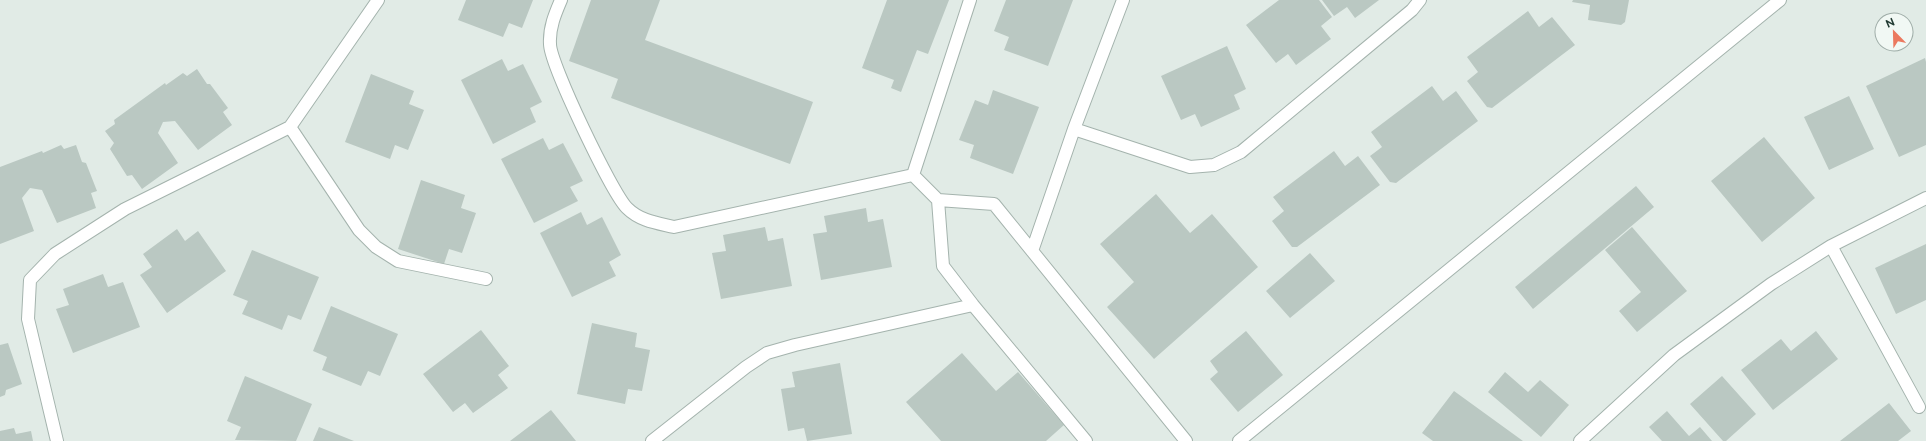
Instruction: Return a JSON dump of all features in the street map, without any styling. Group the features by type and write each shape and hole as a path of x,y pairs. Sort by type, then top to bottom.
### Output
{"street":[{"path":"57,441 28,319 30,280 55,254 125,209 290,127 378,0"},
{"path":"561,0 552,21 550,44 556,68 609,180 626,208 644,220 674,227 913,175"},
{"path":"913,175 970,0"},
{"path":"1032,251 1074,129 1123,0"},
{"path":"1074,129 1190,167 1214,165 1240,152 1412,10 1420,0"},
{"path":"1239,441 1780,0"},
{"path":"290,127 359,230 376,247 398,261 486,279"},
{"path":"913,175 938,200 943,266 973,305 1086,441"},
{"path":"1580,441 1674,355 1771,284 1831,246 1926,198"},
{"path":"938,200 994,204 1186,441"},
{"path":"1831,246 1920,407"},
{"path":"652,441 746,367 767,353 795,345 973,305"}],"building":[{"path":"466,0 533,0 522,28 509,23 503,37 458,20"},
{"path":"591,0 660,0 645,40 813,102 790,164 611,98 618,79 569,61"},
{"path":"887,0 949,0 928,54 917,50 901,92 891,88 894,80 862,68"},
{"path":"1006,0 1073,0 1048,66 1004,50 1009,37 994,31"},
{"path":"1279,0 1319,0 1332,17 1321,26 1331,39 1296,65 1288,54 1276,63 1246,25"},
{"path":"1322,0 1379,0 1355,18 1347,7 1334,16"},
{"path":"1573,0 1629,0 1625,22 1621,25 1588,20 1590,5 1572,2"},
{"path":"1528,11 1539,27 1552,17 1575,45 1492,108 1487,107 1467,81 1478,72 1467,57"},
{"path":"1227,46 1246,89 1234,95 1240,109 1201,127 1195,114 1181,120 1161,76"},
{"path":"1925,58 1926,145 1899,157 1866,86"},
{"path":"502,59 508,71 523,64 542,102 530,108 536,122 493,144 461,80"},
{"path":"197,69 207,84 210,84 228,108 223,112 232,125 198,150 175,121 163,122 158,133 178,163 142,189 132,175 127,176 110,149 114,143 105,131 115,124 114,120 165,83 166,85 183,73 187,76"},
{"path":"371,74 414,91 409,104 424,110 408,150 395,145 390,159 345,142"},
{"path":"1432,86 1443,101 1456,91 1478,121 1396,183 1390,182 1370,156 1382,147 1371,132"},
{"path":"993,90 1039,107 1013,174 970,158 974,145 959,140 975,100 988,105"},
{"path":"1849,96 1874,149 1829,170 1804,117"},
{"path":"1764,137 1815,198 1762,242 1711,181"},
{"path":"543,138 549,150 563,143 583,181 570,187 578,201 534,223 501,159"},
{"path":"61,145 64,149 76,145 82,162 86,163 97,191 91,193 96,208 57,223 42,190 30,188 22,198 34,231 0,244 0,167 42,151 43,153"},
{"path":"1334,151 1345,166 1358,156 1380,185 1297,247 1292,247 1272,221 1284,211 1273,197"},
{"path":"421,180 465,195 461,208 476,213 462,253 449,249 444,264 398,249"},
{"path":"1636,186 1654,207 1533,309 1515,287"},
{"path":"1156,194 1190,233 1212,214 1258,267 1154,359 1107,307 1134,282 1100,244"},
{"path":"866,208 868,222 883,219 892,267 821,280 813,234 827,232 824,216"},
{"path":"581,212 587,225 602,217 621,255 609,262 616,276 572,297 540,233"},
{"path":"765,227 768,241 783,238 792,286 721,299 712,253 726,251 723,235"},
{"path":"1632,227 1687,291 1637,332 1619,311 1641,292 1605,250"},
{"path":"177,229 185,241 198,231 226,271 167,313 140,275 152,267 143,254"},
{"path":"1926,244 1926,300 1896,314 1875,268"},
{"path":"252,250 319,277 301,320 288,315 282,330 242,314 248,301 233,295"},
{"path":"1310,253 1335,281 1290,318 1266,291"},
{"path":"103,274 108,287 123,282 140,327 73,353 56,309 69,305 63,289"},
{"path":"331,306 398,334 380,376 368,371 361,386 322,370 327,357 313,351"},
{"path":"592,323 637,333 635,347 650,350 642,391 628,389 625,404 577,394"},
{"path":"481,330 509,366 498,375 508,388 473,413 465,403 453,412 423,374"},
{"path":"1246,331 1283,375 1238,412 1210,379 1218,372 1210,361"},
{"path":"1816,331 1838,359 1773,410 1741,370 1781,339 1791,351"},
{"path":"8,343 22,384 6,390 5,395 0,397 0,345"},
{"path":"962,353 996,391 1018,372 1064,425 1046,441 941,441 906,402"},
{"path":"840,363 852,434 807,441 804,428 788,431 781,389 795,387 792,372"},
{"path":"1505,372 1528,392 1540,380 1569,405 1541,437 1488,392"},
{"path":"245,376 312,404 296,441 235,440 241,427 227,421"},
{"path":"1722,376 1756,414 1726,441 1723,441 1690,404"},
{"path":"1454,391 1523,441 1433,441 1422,433"},
{"path":"1889,403 1911,431 1898,441 1840,441"},
{"path":"551,410 576,441 510,441"},
{"path":"1667,411 1689,436 1700,427 1712,441 1662,441 1649,427"},
{"path":"319,427 354,441 313,441"},
{"path":"14,428 16,434 31,431 33,441 0,441 0,431"}]}
